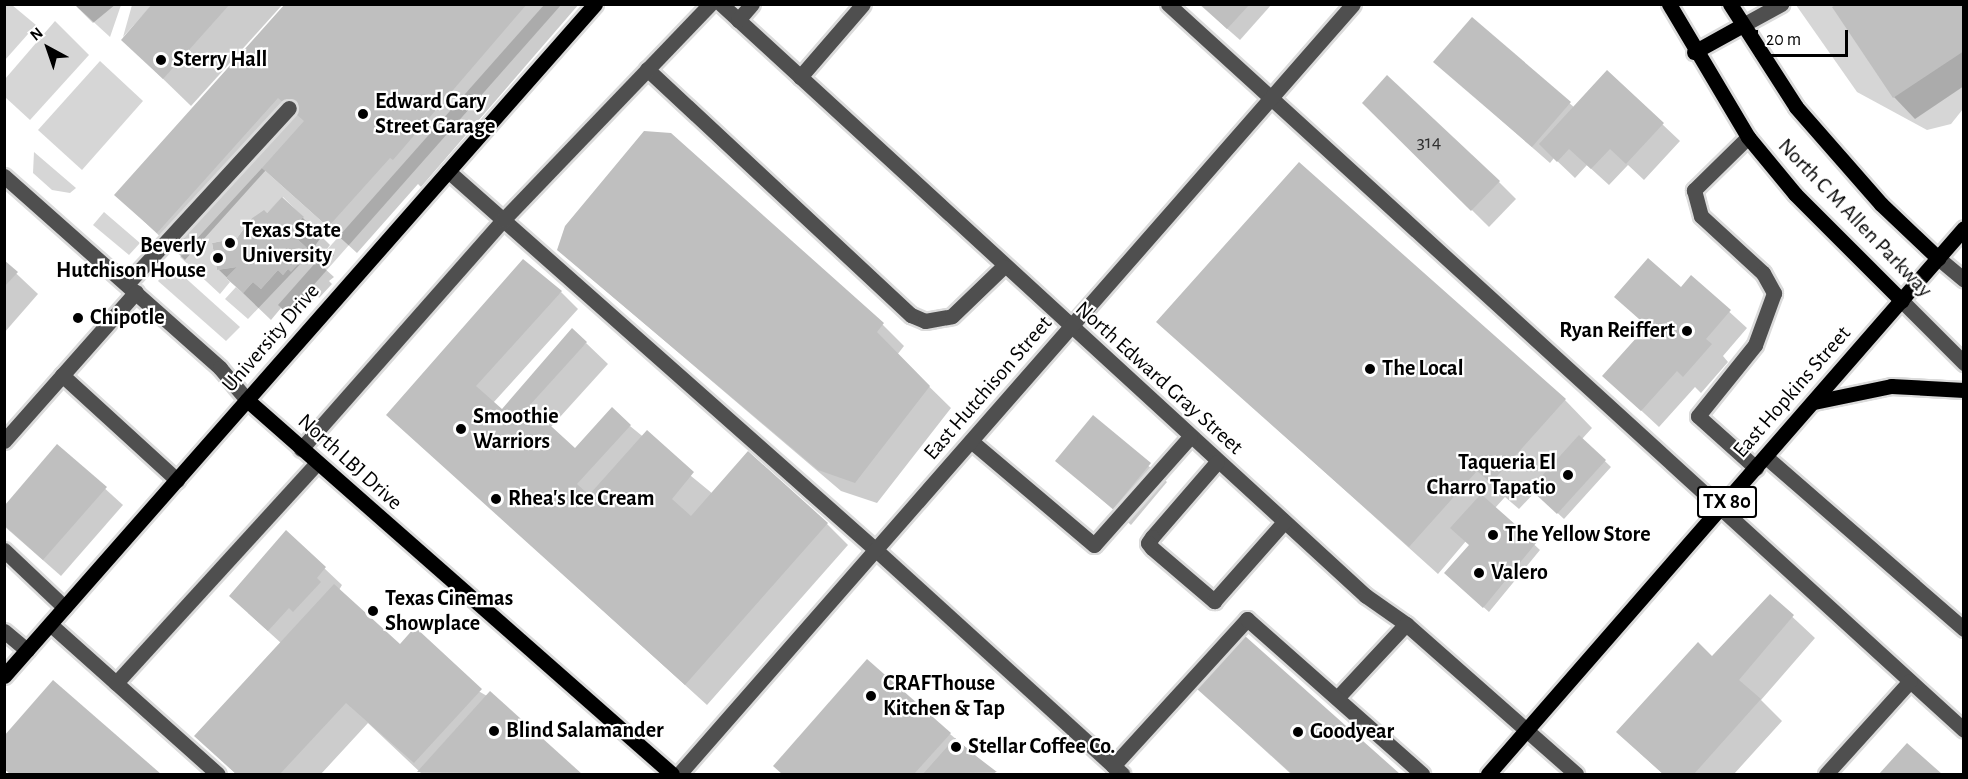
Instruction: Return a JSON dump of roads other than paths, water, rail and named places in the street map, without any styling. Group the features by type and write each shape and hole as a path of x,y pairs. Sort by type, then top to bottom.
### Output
{"main road":[{"name":"University Drive","path":"4,676 595,4"},
{"name":"North C M Allen Parkway","path":"1669,4 1694,52 1748,137 1795,194 1902,301"},
{"name":"North C M Allen Parkway","path":"1730,4 1742,26 1796,106 1841,160 1938,258"},
{"path":"1694,52 1742,26"},
{"name":"East Hopkins Street","path":"1488,774 1964,228"},
{"path":"1814,402 1891,386 1964,390"},
{"name":"North LBJ Drive","path":"247,400 317,464 672,774"}],"street":[{"path":"301,449 503,220 710,4"},
{"name":"North Edward Gray Street","path":"721,4 1070,329 1217,462 1366,596 1406,624 1576,774"},
{"path":"738,20 752,4"},
{"path":"800,77 863,4"},
{"path":"1168,4 1964,730"},
{"name":"East Hutchison Street","path":"679,774 1353,4"},
{"path":"1742,26 1781,4"},
{"path":"646,69 911,315 924,321 952,316 1003,267"},
{"path":"4,441 62,375 131,288 289,108"},
{"path":"1748,137 1694,190 1701,216 1763,273 1774,293 1755,345 1698,416 1761,462 1964,629"},
{"path":"448,171 876,550 1117,770 1247,619 1422,774"},
{"name":"North LBJ Drive","path":"4,176 220,368 247,400"},
{"name":"North C M Allen Parkway","path":"1938,258 1964,280"},
{"name":"North C M Allen Parkway","path":"1902,301 1964,363"},
{"path":"62,375 177,480"},
{"path":"971,441 1094,545 1190,437"},
{"path":"1217,462 1152,537 1148,543 1152,548 1214,601 1284,522"},
{"path":"116,683 317,464"},
{"path":"4,550 64,607"},
{"path":"50,624 218,774"},
{"path":"1337,698 1406,624"},
{"path":"4,631 27,650"},
{"path":"1826,774 1910,681"}],"place":[{"name":"Sterry Hall","path":"161,60"},
{"name":"Edward Gary Street Garage","path":"363,114"},
{"name":"Texas State University","path":"230,243"},
{"name":"Beverly Hutchison House","path":"218,258"},
{"name":"Chipotle","path":"78,318"},
{"name":"Ryan Reiffert","path":"1687,331"},
{"name":"The Local","path":"1370,369"},
{"name":"Smoothie Warriors","path":"461,429"},
{"name":"Taqueria El Charro Tapatio","path":"1568,475"},
{"name":"Rhea's Ice Cream","path":"496,499"},
{"name":"The Yellow Store","path":"1493,535"},
{"name":"Valero","path":"1479,573"},
{"name":"Texas Cinemas Showplace","path":"373,611"},
{"name":"CRAFThouse Kitchen & Tap","path":"871,696"},
{"name":"Blind Salamander","path":"494,731"},
{"name":"Goodyear","path":"1298,732"},
{"name":"Stellar Coffee Co.","path":"956,747"}]}
